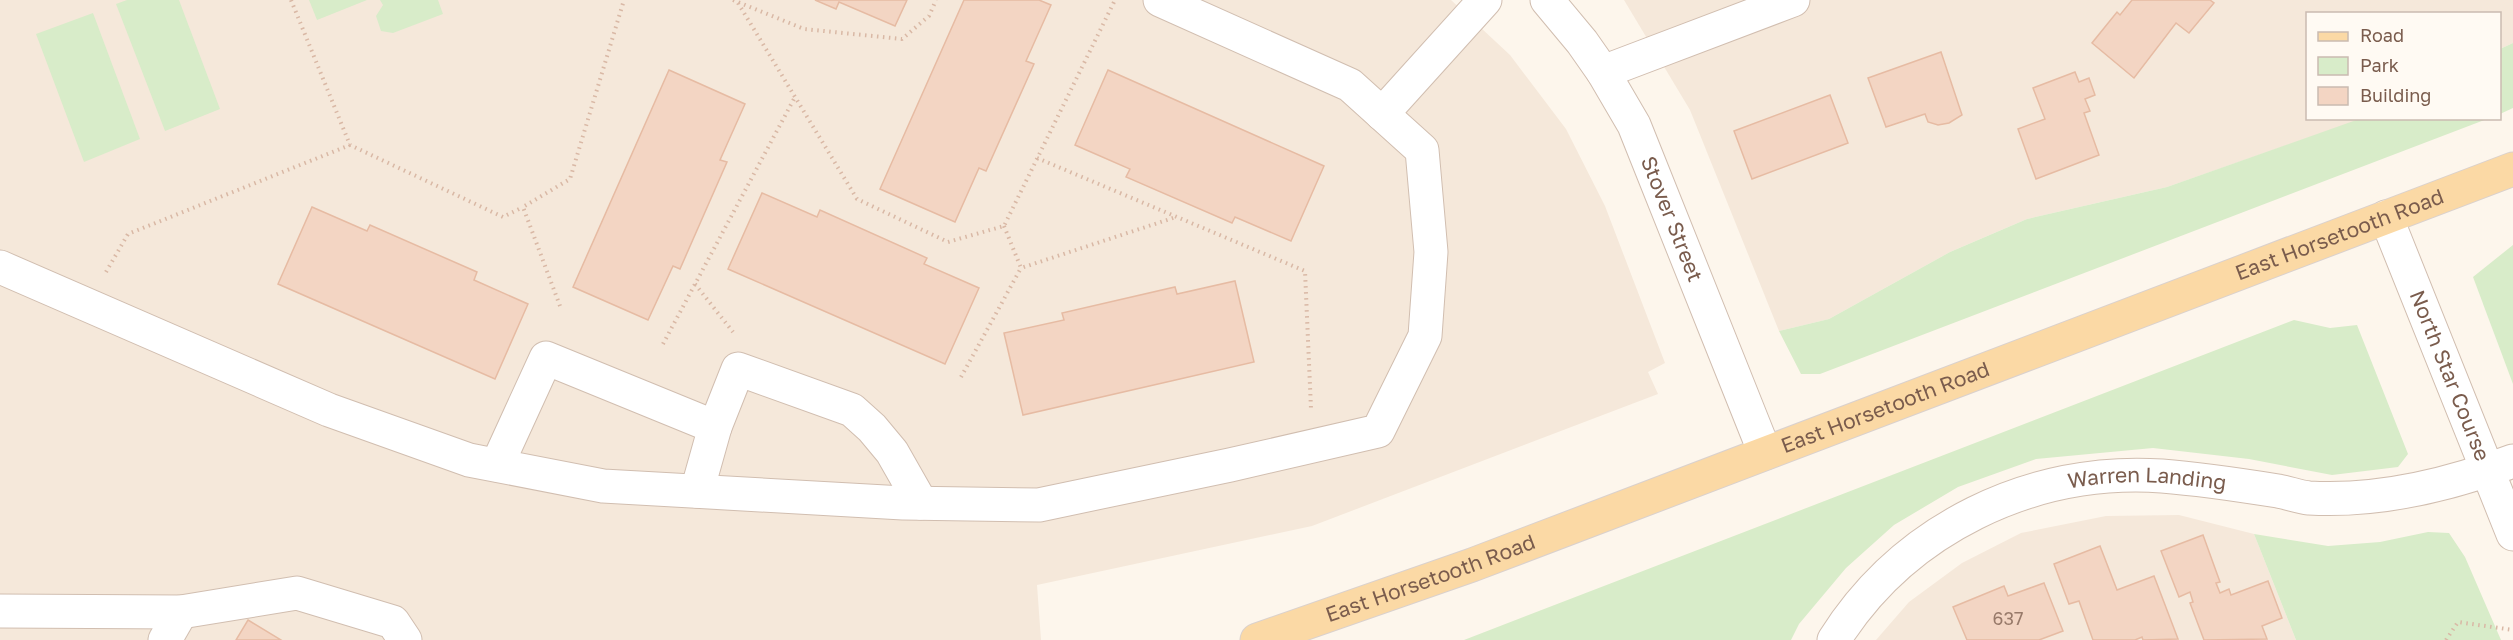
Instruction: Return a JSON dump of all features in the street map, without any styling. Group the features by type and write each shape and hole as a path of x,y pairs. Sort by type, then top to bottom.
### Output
{"main road":[{"name":"East Horsetooth Road","path":"1257,640 1472,565 2513,169"}],"street":[{"path":"0,267 329,410 468,460 603,486 921,503 1039,505 1378,431 1425,336 1431,252 1422,150 1350,85 1160,0"},
{"path":"1382,114 1485,0"},
{"name":"Stover Street","path":"1547,0 1582,42 1603,72 1634,125 1766,453"},
{"path":"1603,72 1793,0"},
{"name":"North Star Course","path":"2386,217 2500,465 2513,534"},
{"path":"497,465 546,358 715,427"},
{"path":"697,491 715,427 738,369 852,410 872,428 892,452 921,503"},
{"name":"Warren Landing","path":"1834,640 1850,615 1882,578 1910,553 1961,519 2006,498 2065,481 2126,475 2163,476 2308,498 2374,495 2445,483 2500,465"},
{"path":"0,611 182,612 297,593 393,622 405,640"},
{"path":"165,640 182,612"}],"path":[{"path":"291,0 350,145 503,217 570,178 624,0"},
{"path":"733,0 804,29 902,39 929,16 936,0"},
{"path":"1020,268 1004,226 1115,0"},
{"path":"738,3 857,199 948,242 1004,226"},
{"path":"663,344 795,97"},
{"path":"87,304 128,234 350,145"},
{"path":"1037,158 1305,271 1312,446"},
{"path":"523,207 560,306"},
{"path":"961,377 1020,268 1177,217"},
{"path":"695,284 733,332"},
{"path":"2446,640 2458,622 2513,630"}],"shaded area":[{"path":"0,0 1451,0 1510,55 1566,129 1605,206 1665,363 1648,372 1658,394 1312,526 1037,585 1041,640 0,640"},
{"path":"1624,0 2513,0 2513,43 2501,49 2501,12 2306,12 2306,120 2359,120 2167,187 2027,219 1950,252 1829,319 1779,331 1690,110"},
{"path":"2179,515 2254,534 2296,640 1876,640 1909,602 1962,563 2021,533 2106,516"}],"green space":[{"path":"127,0 179,0 220,109 165,131 116,4"},
{"path":"309,0 367,0 317,20"},
{"path":"380,0 438,0 443,14 393,33 381,31 376,16 383,5"},
{"path":"93,13 140,139 84,162 36,34"},
{"path":"2513,43 2513,108 2501,114 2501,49"},
{"path":"2356,120 2484,120 1820,374 1801,374 1779,331 1829,319 1950,252 2027,219 2167,187"},
{"path":"2513,245 2513,384 2473,277"},
{"path":"2294,320 2330,328 2357,325 2408,454 2398,467 2332,475 2249,459 2153,448 2036,459 1958,487 1894,525 1846,568 1799,624 1791,640 1464,640"},
{"path":"2428,532 2449,533 2465,557 2501,640 2296,640 2254,534 2328,546 2380,542"}],"building":[{"path":"815,0 907,0 895,26 839,2 836,9"},
{"path":"964,0 1039,0 1051,5 1026,61 1034,64 986,171 979,168 955,222 880,189"},
{"path":"2132,0 2210,0 2214,3 2189,33 2176,23 2134,78 2092,43 2117,12 2120,15"},
{"path":"1941,52 1962,115 1949,123 1938,125 1928,122 1925,114 1886,127 1868,78"},
{"path":"669,70 745,104 720,160 727,162 680,269 673,266 648,320 573,287"},
{"path":"1108,70 1324,166 1291,241 1235,217 1232,223 1126,177 1130,169 1075,145"},
{"path":"2075,72 2079,82 2089,78 2095,95 2085,99 2090,111 2084,113 2099,155 2036,179 2018,129 2045,119 2033,88"},
{"path":"1830,95 1848,143 1752,179 1734,131"},
{"path":"762,193 817,217 820,210 927,258 924,264 979,288 945,364 728,269"},
{"path":"312,207 367,231 370,225 477,272 474,280 528,304 495,379 278,284"},
{"path":"1235,281 1254,362 1023,415 1004,333 1064,320 1062,313 1175,287 1177,294"},
{"path":"2203,535 2220,582 2216,583 2220,593 2229,589 2231,595 2268,581 2282,618 2262,626 2267,639 2204,640 2190,603 2193,602 2190,592 2179,597 2161,551"},
{"path":"2100,546 2117,590 2154,576 2178,639 2143,640 2142,637 2135,640 2093,640 2079,601 2069,604 2054,564"},
{"path":"2044,583 2063,631 2039,640 1967,640 1953,607 2004,586 2008,596"},
{"path":"248,620 281,640 236,640"}]}
